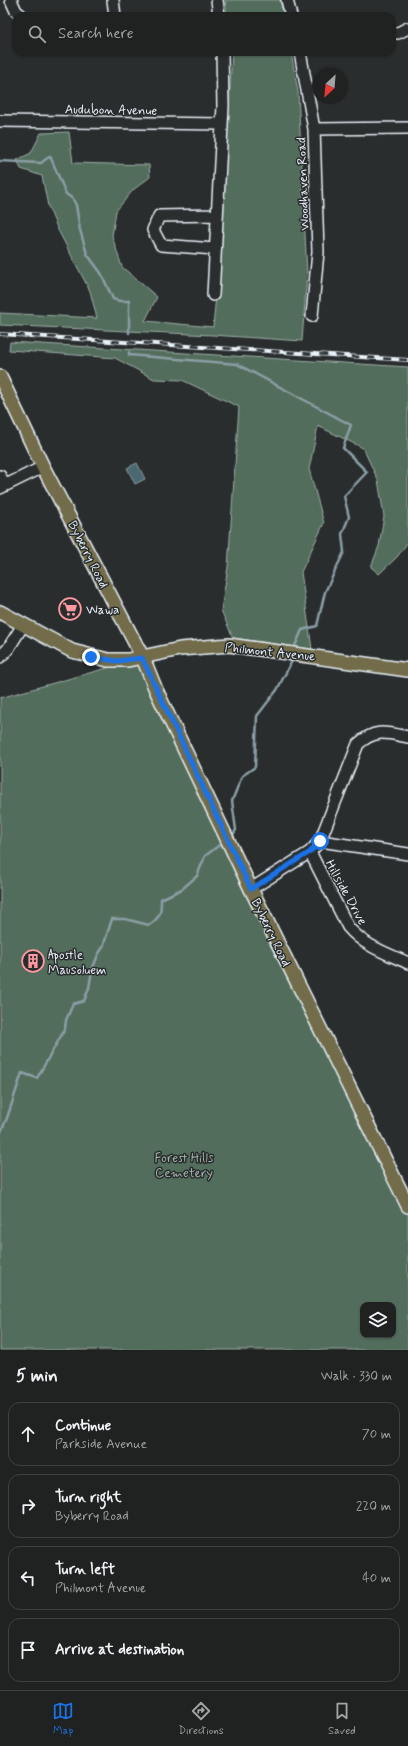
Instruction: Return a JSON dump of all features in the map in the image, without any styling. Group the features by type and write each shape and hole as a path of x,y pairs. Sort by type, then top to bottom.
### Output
{"main road":[{"name":"Byberry Road","path":"0,377 44,467 142,658 251,889 408,1206"},
{"name":"Philmont Avenue","path":"0,612 61,646 82,655 117,661 142,658 180,649 229,645 408,670"}],"street":[{"path":"11,0 17,12"},
{"path":"113,0 114,12"},
{"path":"217,0 218,12"},
{"path":"287,0 291,12"},
{"path":"396,33 408,28 408,19"},
{"path":"213,295 223,106 222,56"},
{"name":"Woodhaven Road","path":"301,56 314,129 318,252 312,316"},
{"name":"Audubon Avenue","path":"0,121 222,124"},
{"path":"314,129 408,131"},
{"path":"215,249 161,245 153,230 159,216 217,215"},
{"path":"2,483 44,467"},
{"path":"0,656 8,649 23,625"},
{"path":"251,889 310,852 320,841 358,744 369,735 382,732 408,738"},
{"path":"320,841 408,854"},
{"name":"Hillside Drive","path":"310,852 348,927 354,934 374,948 408,963"}],"green space":[{"path":"225,0 280,0 283,12 226,12"},
{"path":"232,56 292,56 298,92 307,274 302,341 212,335 0,325 0,313 97,318 90,291 58,230 48,206 42,176 21,169 17,160 31,153 41,133 69,132 73,163 149,165 150,177 133,190 116,211 112,236 122,267 157,297 145,321 213,327 221,243"},
{"path":"10,342 408,367 408,542 397,557 379,574 371,567 379,546 384,516 378,480 363,448 318,426 309,469 324,523 301,572 312,649 233,638 221,610 228,567 239,407 182,380 154,379 115,358 9,350"},
{"name":"Forest Hills Cemetery","path":"143,658 408,1206 408,1350 0,1350 0,698"}],"water":[{"path":"137,463 145,479 135,484 127,468"}],"waterway":[{"path":"0,161 41,163 50,156 66,194 73,199 76,205 80,230 87,254 101,273 113,299 119,301 129,301 129,333"},
{"path":"129,352 129,355 237,364 351,425 343,448 367,472 344,496 349,517 342,534 344,552 325,592 317,626 302,630 295,646"},
{"path":"232,836 236,830 232,801 242,776 255,767 257,716 277,690 293,659"},
{"path":"0,1134 22,1073 37,1078 65,1029 66,1020 73,1004 84,1001 89,988 92,970 103,947 112,919 125,919 149,925 156,920 160,914 161,899 182,889 197,876 205,856 222,843"}],"railway":[{"path":"0,334 408,360"}],"place":[{"name":"Wawa","path":"70,609"},
{"name":"Apostle Mausoluem","path":"33,961"}],"route":[{"path":"91,657 117,661 142,658 251,889 310,852 320,841"}]}
